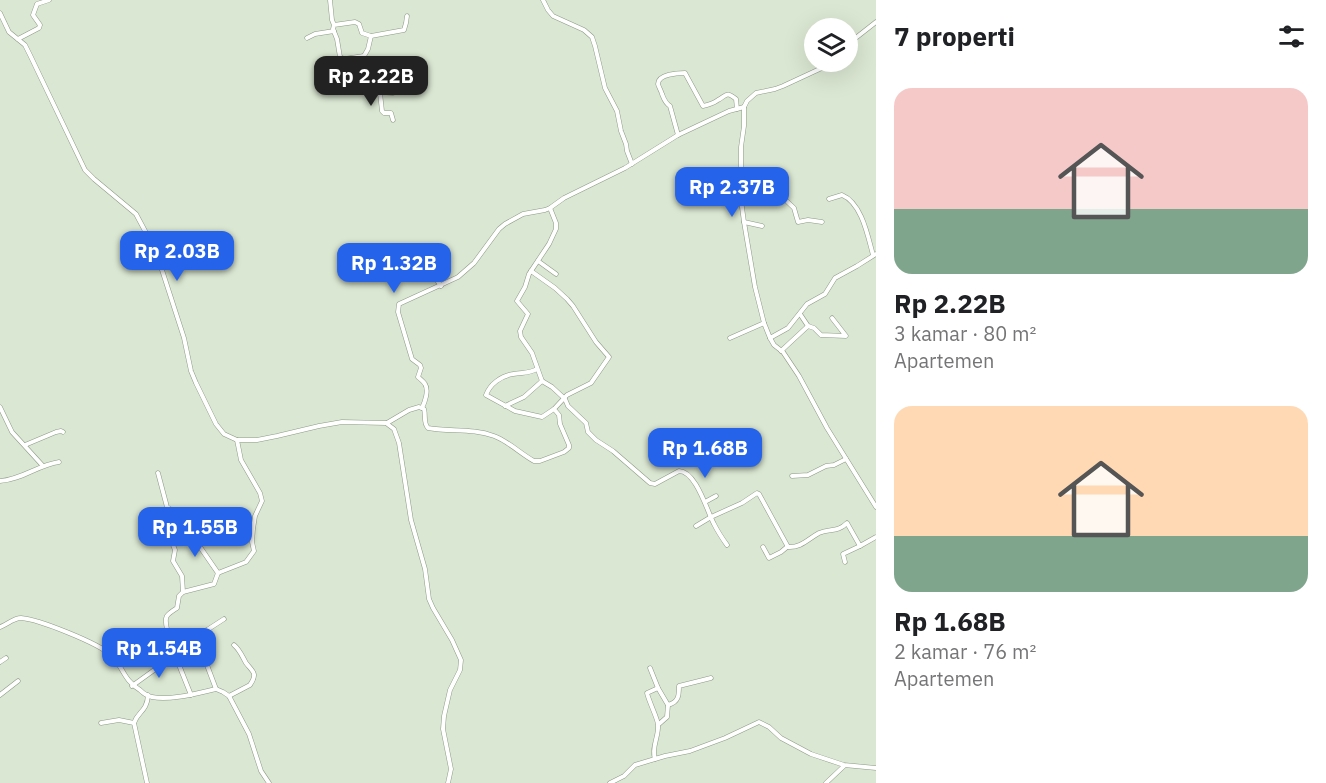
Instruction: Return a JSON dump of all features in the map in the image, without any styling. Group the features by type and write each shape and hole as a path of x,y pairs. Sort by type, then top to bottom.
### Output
{"street":[{"path":"18,39 39,28 40,24 33,15 37,4 49,0"},
{"path":"330,0 332,20 347,86 350,89 379,84 383,112 390,113 393,120"},
{"path":"543,0 553,16 584,30 592,38 605,88 617,111 632,164"},
{"path":"0,13 9,32 24,45 30,55 85,170 139,218 162,270 184,338 191,371 216,424 224,434 237,440 257,440 342,422 386,423 409,410 422,408"},
{"path":"307,38 357,22 362,33 371,36 404,30 407,16"},
{"path":"858,36 876,21"},
{"path":"344,78 365,72 367,68 364,56 371,36"},
{"path":"340,57 344,59 364,56"},
{"path":"813,72 776,89 753,94 744,107 741,147 741,200 744,222 755,287 770,338 800,376 827,428 876,507"},
{"path":"678,135 670,106 666,104 658,84 659,80 664,77 685,73 703,106 727,94 736,99 737,109"},
{"path":"380,92 393,93"},
{"path":"554,409 560,418 569,448 564,452 537,461 493,435 466,430 428,428 422,408 426,387 418,377 420,365 412,359 398,309 401,302 458,277 474,263 502,226 523,214 545,210 632,164 678,135 744,107"},
{"path":"741,200 764,200 777,192 794,208 798,222 808,220 822,222"},
{"path":"770,338 788,328 809,302 825,294 835,278 874,255 864,224 848,197 842,195 829,199"},
{"path":"550,207 556,229 531,271 517,301 528,314 520,331 521,337 532,353 542,381 564,398 568,406 586,423 588,432 594,438 650,483 655,484 674,473 683,471 688,473 705,502 718,533 727,545"},
{"path":"744,222 762,226"},
{"path":"402,248 409,263 427,266 441,286"},
{"path":"538,261 556,274"},
{"path":"531,271 555,288 573,306 596,342 609,357 592,382 564,398 546,416 521,413 486,396 490,387 497,381 508,376 531,373 537,369"},
{"path":"800,314 808,326 821,335 846,336 832,318"},
{"path":"730,338 764,323"},
{"path":"781,351 808,326"},
{"path":"505,406 524,397 542,381"},
{"path":"0,407 12,432 43,466"},
{"path":"386,423 394,429 399,443 411,520 425,569 429,599 461,660 460,670 450,690 444,716 443,729 451,769 448,783"},
{"path":"25,444 56,432 63,432"},
{"path":"111,655 164,635 167,629 166,618 177,608 179,596 183,592 214,584 218,573 246,562 254,551 252,542 255,516 262,501 260,493 241,460 237,440"},
{"path":"792,476 808,475 846,459"},
{"path":"0,481 8,481 43,466 59,462"},
{"path":"158,473 167,507 176,513 218,573"},
{"path":"696,526 758,493 787,547"},
{"path":"705,502 716,496"},
{"path":"763,547 769,558 787,547 800,545 821,532 838,529 847,523 860,546"},
{"path":"183,592 182,576 173,561 175,550 173,545 189,531"},
{"path":"845,562 843,555 876,537"},
{"path":"0,627 19,618 31,620 100,647 111,655 132,686 148,696 191,695 216,689 223,692 229,696 249,734 261,771 269,783"},
{"path":"171,647 193,638 224,618"},
{"path":"207,630 208,638 201,644 201,649 216,689"},
{"path":"164,635 175,655 191,695"},
{"path":"229,696 252,684 254,675 253,669 234,645"},
{"path":"132,686 175,655"},
{"path":"0,662 6,658"},
{"path":"650,668 668,705 667,717 659,724 653,751 655,759"},
{"path":"668,705 678,698 679,686 711,678"},
{"path":"0,695 18,681"},
{"path":"658,688 647,693 650,706 659,724"},
{"path":"147,783 134,723 147,705 148,696"},
{"path":"100,723 120,720 134,723"},
{"path":"610,783 624,776 636,765 690,751 759,722 769,727 781,738 811,754 844,765 876,768"},
{"path":"826,783 844,765"}]}
